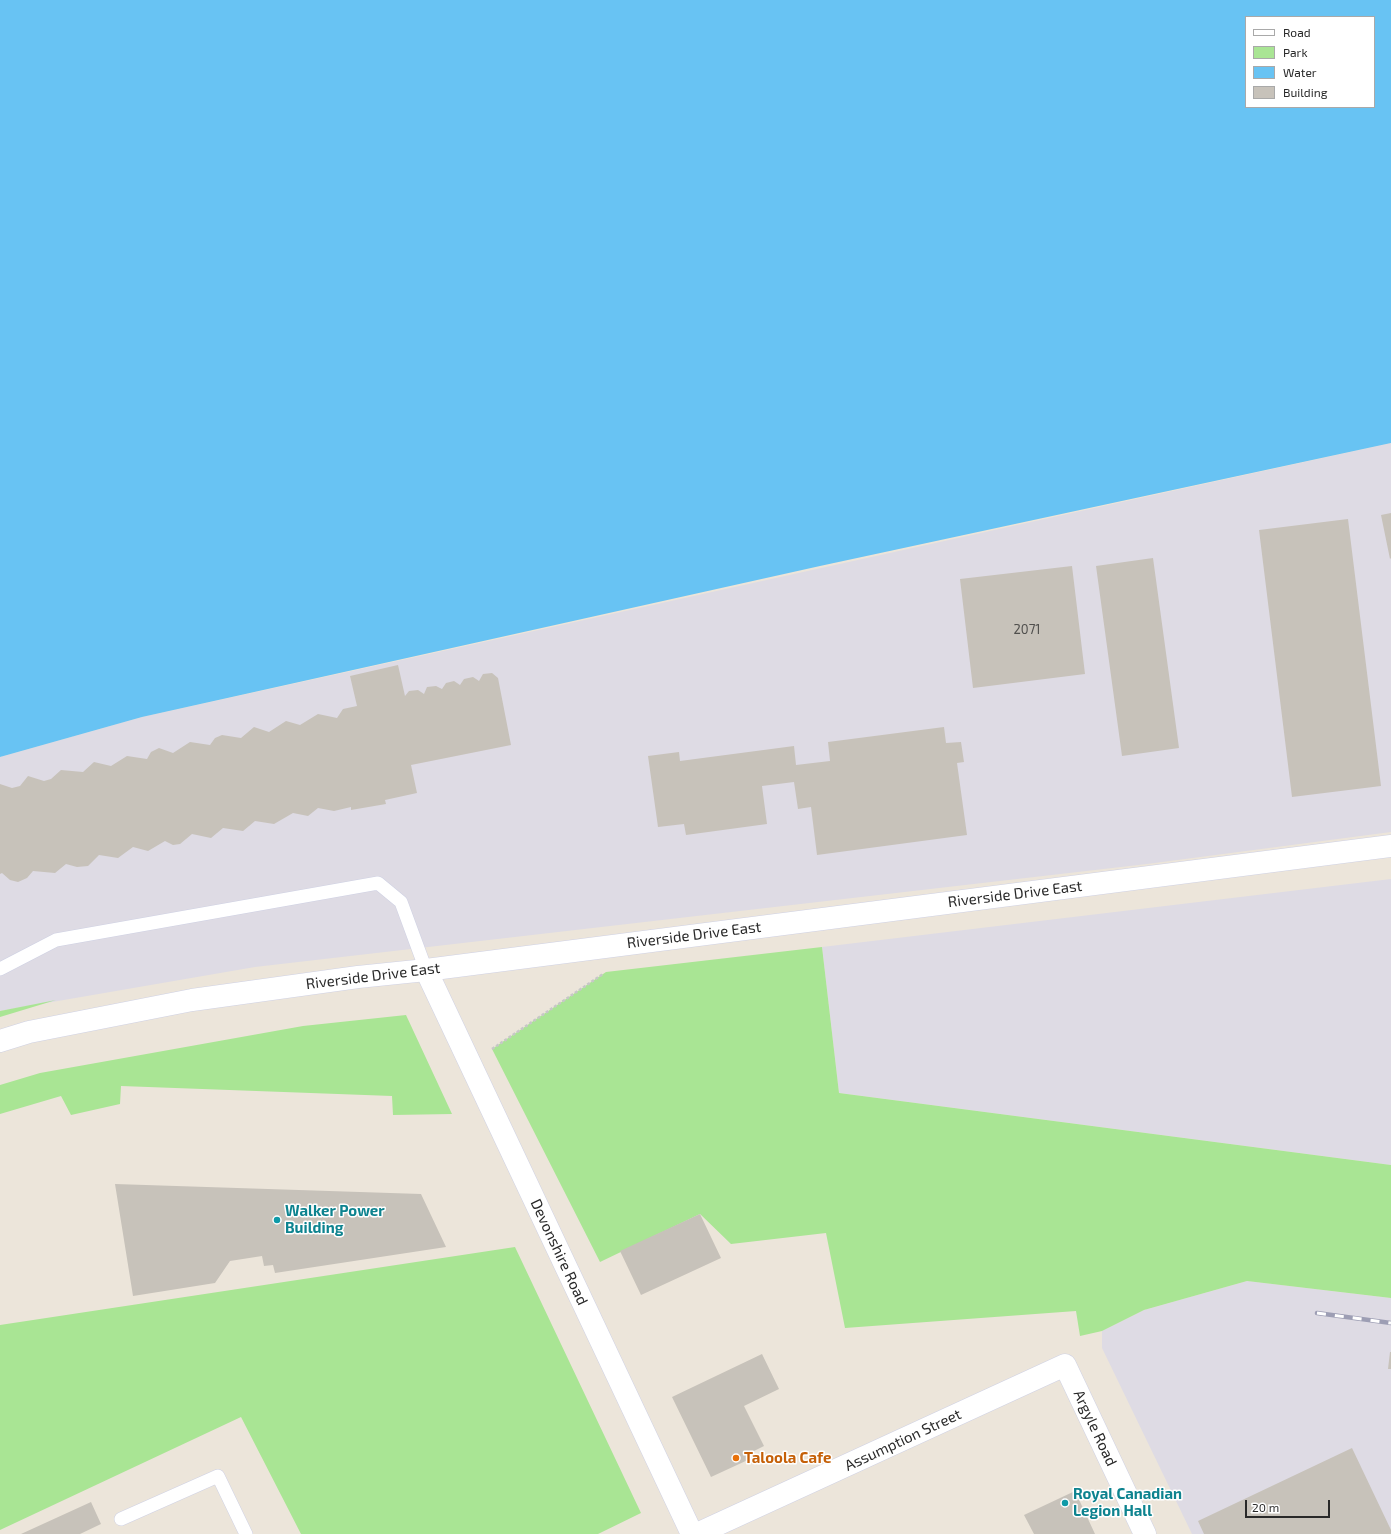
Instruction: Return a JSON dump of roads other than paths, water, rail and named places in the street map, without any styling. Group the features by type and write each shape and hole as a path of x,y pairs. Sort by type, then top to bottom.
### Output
{"main road":[{"name":"Riverside Drive East","path":"0,1041 29,1032 192,1000 358,977 426,970 1391,846"},
{"name":"Devonshire Road","path":"426,970 692,1534"},
{"name":"Assumption Street","path":"697,1534 1065,1365"},
{"name":"Argyle Road","path":"1065,1365 1146,1534"}],"lane":[{"path":"0,970 56,940 378,883 401,902 426,970"},
{"path":"121,1519 218,1476 246,1534"}],"water":[{"path":"0,0 1391,0 1391,443 820,566 142,717 0,757"}],"railway":[{"path":"1317,1313 1391,1323"}],"place":[{"name":"Walker Power Building","path":"277,1220"},
{"name":"Taloola Cafe","path":"736,1458"},
{"name":"Royal Canadian Legion Hall","path":"1065,1503"}]}
